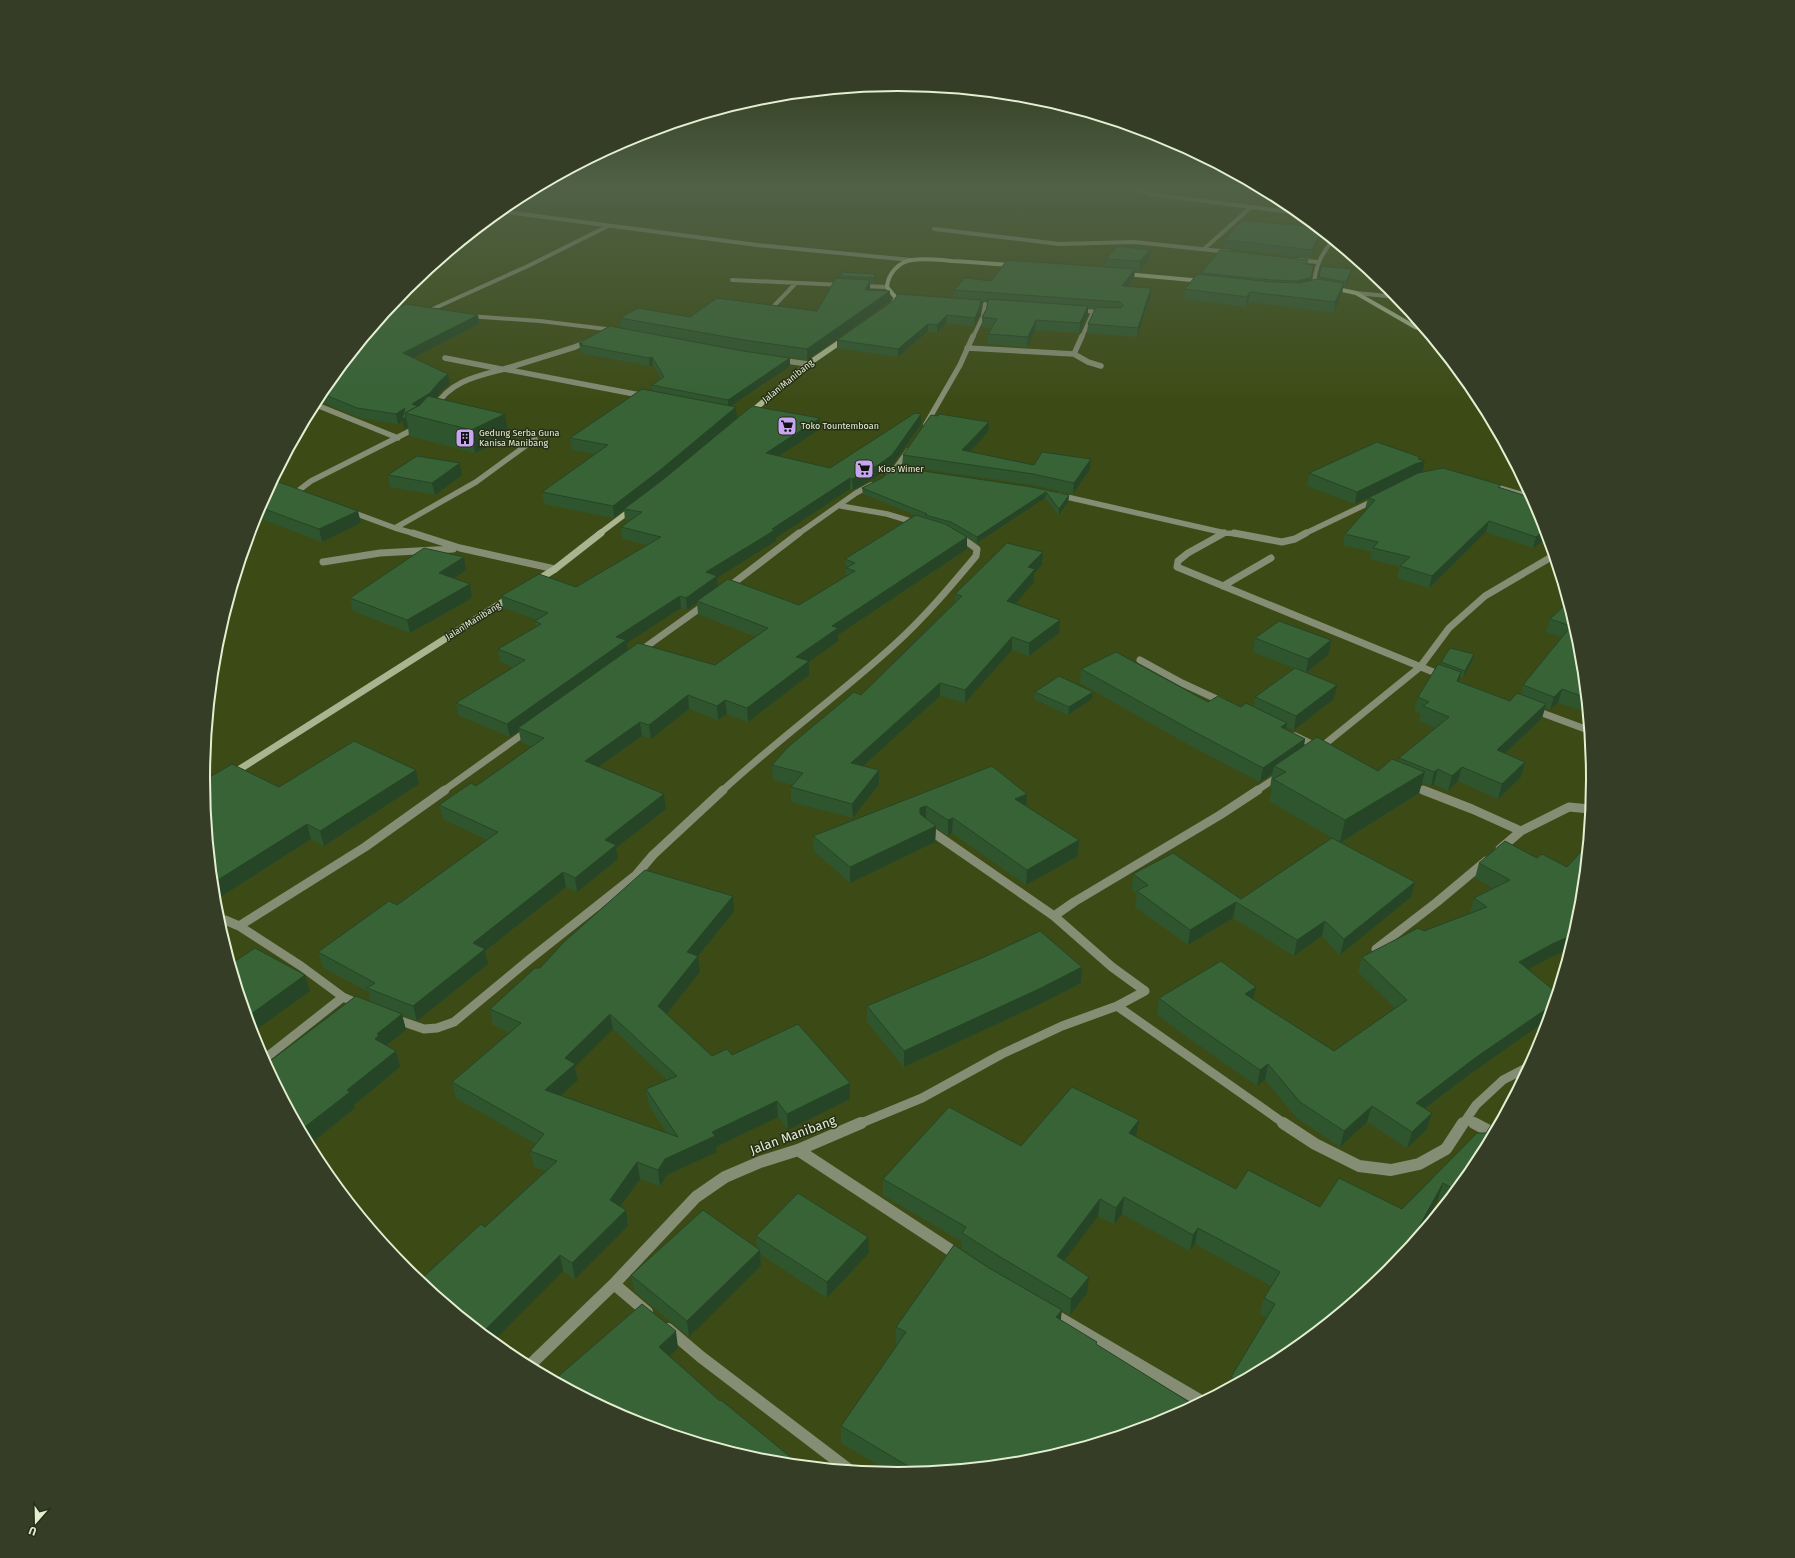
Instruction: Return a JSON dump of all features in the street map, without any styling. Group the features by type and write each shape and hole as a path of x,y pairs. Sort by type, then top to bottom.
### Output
{"street":[{"path":"426,312 545,258"},
{"path":"887,258 1022,266"},
{"path":"1307,287 1316,285 1314,269 1320,258"},
{"path":"1295,259 1317,262"},
{"path":"896,298 887,287 888,278 893,271 902,264 911,260"},
{"path":"1119,273 1210,282"},
{"path":"732,280 796,284 849,285"},
{"path":"769,311 796,284"},
{"path":"857,286 887,287"},
{"path":"1328,287 1356,294 1388,297"},
{"path":"1356,294 1416,326"},
{"path":"896,298 903,298"},
{"path":"887,309 892,305 896,298"},
{"path":"922,431 951,383 983,316 985,304"},
{"path":"397,307 411,310"},
{"path":"392,312 403,309"},
{"path":"1070,310 1113,313"},
{"path":"418,311 442,314"},
{"path":"1074,354 1093,312"},
{"path":"464,316 540,321 612,330"},
{"path":"600,333 606,329"},
{"name":"Jalan Manibang","path":"747,416 808,364 850,335"},
{"path":"433,413 438,401 449,390 472,378 575,347 593,337"},
{"path":"967,348 1074,354 1084,360 1100,366"},
{"path":"445,358 650,397"},
{"path":"773,359 808,364"},
{"path":"319,406 398,438"},
{"path":"301,496 294,494 311,481 421,425"},
{"path":"395,528 476,482 535,439"},
{"path":"632,657 716,596 773,552 841,506 856,493 899,469 913,444"},
{"path":"1484,483 1524,495"},
{"path":"1055,494 1225,533 1282,542 1294,539 1380,497"},
{"path":"528,586 554,569 638,505"},
{"path":"841,506 886,514 925,526"},
{"path":"342,509 395,528 460,548 554,569"},
{"path":"1225,533 1188,553 1176,564 1177,567 1450,679"},
{"path":"383,1015 427,1031 440,1028 454,1022 530,959 636,875 654,855 753,762 872,665 936,604 976,556 977,549 966,541 951,535"},
{"path":"323,562 380,553 460,548"},
{"path":"1223,586 1271,558"},
{"path":"1287,732 1321,750 1420,667 1449,628 1485,596 1549,558"},
{"name":"Jalan Manibang","path":"224,779 515,594"},
{"path":"1140,660 1182,683 1228,704"},
{"path":"1524,707 1584,728"},
{"path":"239,926 366,847 532,728"},
{"path":"925,827 1054,916 1074,902 1220,815 1289,769"},
{"path":"1404,782 1472,809 1521,831"},
{"path":"1376,949 1437,902 1521,831 1569,807 1585,808"},
{"name":"Jalan Manibang","path":"533,1362 614,1284 702,1193 725,1176 760,1162 798,1150 922,1098 1002,1054 1062,1026 1117,1006 1145,991 1112,967 1054,916"},
{"path":"225,920 239,926 301,966 343,997 370,1009"},
{"path":"268,1057 343,997"},
{"path":"1117,1006 1264,1111 1316,1144 1359,1166 1391,1170 1419,1164 1446,1149 1476,1105 1503,1080 1520,1071"},
{"path":"1467,1120 1488,1131"},
{"path":"798,1150 966,1261"},
{"path":"614,1284 701,1357 843,1465"},
{"path":"1044,1309 1197,1398"}],"building":[{"path":"1107,258 1143,258 1140,261 1106,259"},
{"path":"1214,258 1288,258 1308,260 1306,264 1314,265 1311,278 1297,281 1201,273"},
{"path":"1007,260 1135,269 1122,286 1151,288 1138,328 1088,324 1096,307 1121,308 1123,305 1120,302 954,290 965,278 991,281"},
{"path":"1321,266 1352,269 1346,282 1319,277"},
{"path":"842,272 876,274 874,278 840,276"},
{"path":"1197,274 1271,282 1299,283 1318,279 1344,283 1335,302 1250,292 1247,297 1185,289"},
{"path":"836,278 870,280 865,290 890,291 807,349 744,340 620,318 638,308 690,317 717,298 817,311"},
{"path":"898,294 981,300 980,307 975,318 947,315 937,325 928,324 898,349 837,340 894,300"},
{"path":"988,299 1088,306 1080,323 1036,320 1028,337 988,334 997,319 982,317 987,308"},
{"path":"406,304 478,315 403,353 448,374 430,393 412,404 418,406 405,413 406,417 402,419 405,408 396,414 357,408 326,395 380,325 395,309"},
{"path":"610,326 743,351 790,358 728,400 652,385 664,377 652,357 649,358 580,345 583,344 579,343"},
{"path":"642,389 736,407 659,471 613,506 542,492 608,445 570,438"},
{"path":"428,396 505,414 471,430 405,413 420,405"},
{"path":"752,406 820,418 766,453 830,468 915,413 921,414 892,455 878,465 852,479 850,478 772,529 775,530 706,572 717,576 686,598 680,596 616,637 626,640 507,724 456,703 525,660 498,649 541,624 535,621 548,613 501,596 539,574 576,587 661,537 621,527 642,512 624,509 665,478"},
{"path":"940,414 989,422 962,450 1034,465 1042,452 1091,459 1074,483 1033,474 903,455 931,415 937,416"},
{"path":"1377,442 1420,457 1418,459 1425,461 1415,464 1357,492 1309,473"},
{"path":"417,456 460,463 432,483 388,475"},
{"path":"896,467 1032,487 1069,495 1059,509 1046,492 977,537 951,522 925,515 927,514 862,488 882,478"},
{"path":"1443,468 1501,485 1498,487 1524,495 1540,534 1536,537 1489,521 1432,576 1400,566 1410,557 1373,548 1378,542 1345,534 1375,500 1368,498 1418,473"},
{"path":"277,481 358,511 319,529 265,509"},
{"path":"916,515 945,524 967,537 832,626 838,628 796,657 809,661 747,708 725,700 717,706 688,695 649,725 640,722 585,761 664,794 605,840 616,845 575,878 563,872 473,943 485,949 413,1006 367,988 375,983 318,952 389,901 397,905 498,832 439,805 471,783 476,786 544,738 518,728 638,643 715,665 768,628 697,601 728,579 799,605 855,571 846,568 855,563 845,559"},
{"path":"1007,543 1043,552 1028,567 1035,569 1007,601 1060,620 1029,643 1012,637 965,690 940,683 851,763 879,770 852,804 791,787 803,773 772,765 788,747 854,692 861,695 962,596 955,594"},
{"path":"424,548 464,557 439,573 470,584 407,620 350,598"},
{"path":"1563,607 1567,625 1550,619"},
{"path":"1279,621 1331,640 1308,659 1255,638"},
{"path":"1568,629 1581,696 1562,689 1554,697 1523,685"},
{"path":"1450,648 1474,654 1465,671 1441,662"},
{"path":"1116,652 1208,702 1218,696 1241,707 1246,703 1287,723 1281,727 1305,739 1263,768 1081,669"},
{"path":"1438,664 1461,672 1457,681 1510,701 1517,693 1546,704 1497,750 1525,762 1502,784 1462,767 1452,776 1438,769 1434,772 1399,758 1449,717 1423,706 1429,702 1418,697"},
{"path":"1295,668 1337,685 1296,716 1255,697"},
{"path":"1059,676 1093,692 1069,707 1035,692"},
{"path":"1317,737 1378,771 1392,759 1425,772 1345,820 1273,779 1286,772 1274,766"},
{"path":"354,741 416,770 320,831 307,824 217,880 211,824 210,777 232,764 279,787"},
{"path":"992,766 1027,794 1015,799 1079,840 1027,870 953,818 948,820 926,806 920,808 920,814 936,826 850,867 813,836"},
{"path":"1332,838 1415,882 1344,939 1325,921 1297,940 1236,902 1190,930 1137,891 1148,885 1133,874 1173,853 1241,899"},
{"path":"1505,841 1537,858 1542,854 1567,867 1582,851 1580,869 1566,938 1519,962 1552,989 1545,1010 1475,1058 1416,1103 1432,1113 1412,1132 1372,1106 1344,1131 1300,1102 1268,1064 1260,1070 1192,1023 1159,998 1221,961 1256,987 1245,994 1334,1051 1407,1000 1362,957 1418,928 1424,931 1487,907 1474,898 1510,880 1479,863"},
{"path":"645,870 733,896 687,952 698,956 658,1006 712,1056 727,1049 732,1055 798,1024 850,1083 787,1114 777,1101 712,1132 715,1136 665,1159 658,1170 637,1162 610,1200 626,1210 572,1263 560,1255 485,1330 444,1296 424,1277 481,1224 485,1227 557,1161 530,1151 544,1134 452,1082 521,1023 490,1009 535,968 540,968 564,942","holes":["610,1014 677,1076 646,1089 678,1137 545,1090 575,1064 565,1058"]},
{"path":"1040,931 1082,967 1039,989 904,1051 867,1006 984,957"},
{"path":"255,948 305,975 251,1014 234,962"},
{"path":"356,996 402,1014 377,1034 379,1035 375,1039 396,1051 347,1090 350,1092 305,1127 280,1083 270,1061"},
{"path":"1072,1087 1139,1120 1129,1133 1236,1189 1248,1170 1320,1207 1339,1178 1402,1209 1477,1133 1486,1133 1493,1122 1470,1161 1451,1187 1443,1183 1417,1230 1384,1265 1351,1296 1316,1325 1280,1351 1234,1379 1231,1377 1275,1304 1264,1298 1280,1272 1198,1228 1193,1235 1124,1197 1116,1208 1100,1199 1057,1256 1089,1277 1071,1299 962,1233 966,1227 883,1179 949,1107 1021,1146"},
{"path":"798,1193 868,1237 827,1282 756,1236"},
{"path":"703,1210 760,1250 687,1321 631,1275"},
{"path":"954,1245 989,1268 1062,1310 1056,1317 1097,1342 1096,1344 1189,1402 1161,1415 1076,1444 1032,1454 987,1461 942,1466 909,1467 841,1426 906,1332 896,1327"},
{"path":"642,1304 676,1331 659,1347 720,1401 721,1400 792,1459 763,1454 719,1444 676,1430 634,1415 557,1377"}],"place":[{"name":"Toko Tountemboan","path":"787,426"},
{"name":"Gedung Serba Guna Kanisa Manibang","path":"465,438"},
{"name":"Kios Wimer","path":"864,469"}]}
